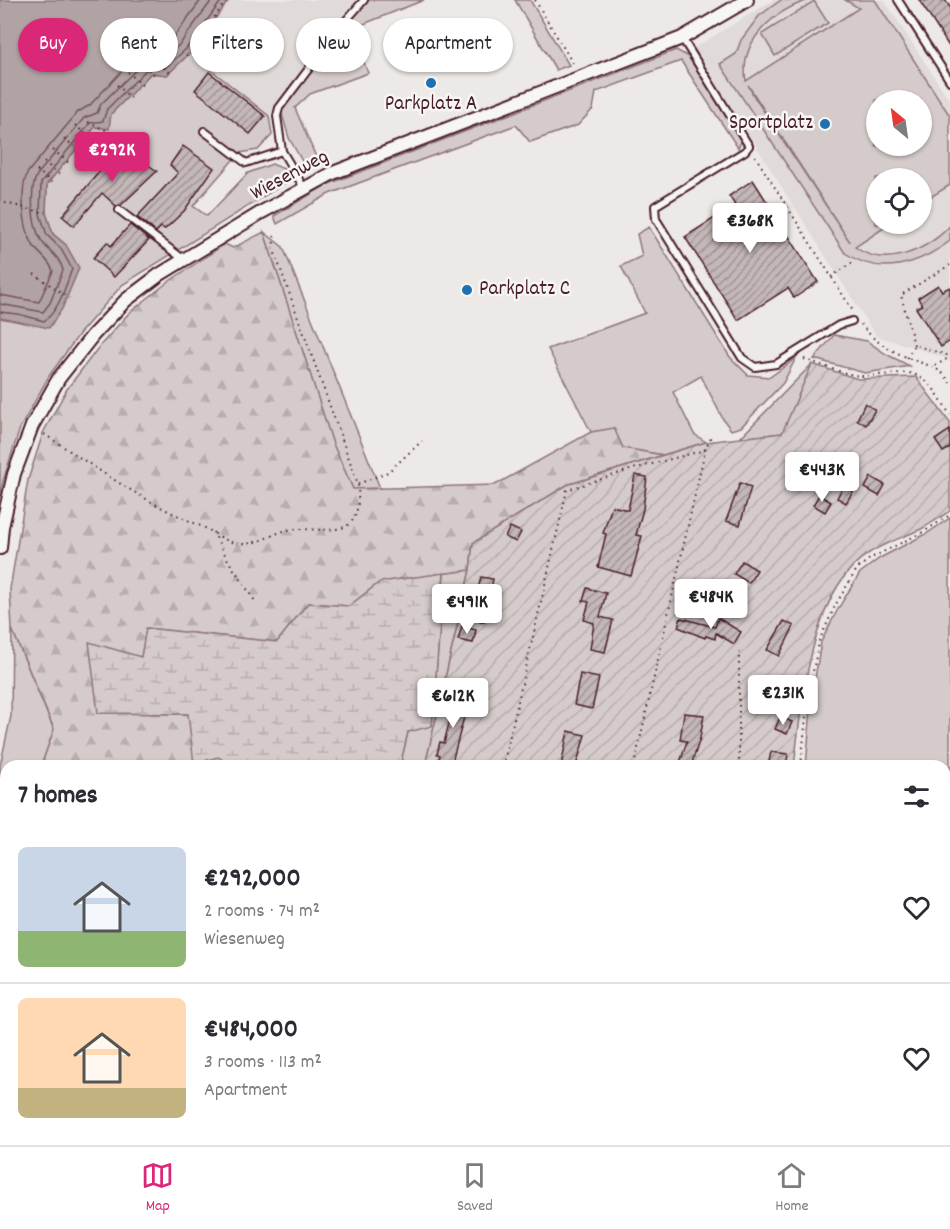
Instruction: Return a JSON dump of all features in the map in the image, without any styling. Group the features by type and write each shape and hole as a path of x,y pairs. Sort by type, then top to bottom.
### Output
{"street":[{"name":"Wiesenweg","path":"0,548 2,526 14,474 32,426 59,378 93,335 126,300 183,259 333,173 682,38 747,0"}],"lane":[{"path":"304,188 282,151 279,108 342,25 364,0"},
{"path":"898,0 950,81"},
{"path":"682,38 749,146 745,151 655,206 656,219 742,358 755,367 776,364 839,325 855,320"},
{"path":"204,131 246,163 282,151"},
{"path":"119,210 183,259"}],"path":[{"path":"186,56 227,0"},
{"path":"535,0 580,76"},
{"path":"128,72 142,86"},
{"path":"151,72 156,76"},
{"path":"169,72 173,75"},
{"path":"117,85 131,98"},
{"path":"88,122 110,132"},
{"path":"75,125 90,138"},
{"path":"64,139 80,150"},
{"path":"749,146 853,311"},
{"path":"53,150 69,163"},
{"path":"44,162 59,174"},
{"path":"37,170 52,183"},
{"path":"5,203 46,213"},
{"path":"32,426 148,500 226,540 241,544 260,541 288,528 336,530 348,526 355,518 360,502 358,484 273,248 275,234"},
{"path":"831,277 856,260"},
{"path":"907,358 914,345 901,295 950,265"},
{"path":"34,274 69,298"},
{"path":"855,320 875,341 907,358 935,366 950,383"},
{"path":"914,345 950,357"},
{"path":"935,366 950,357"},
{"path":"804,359 860,376 907,373 916,375 938,393 950,415"},
{"path":"635,760 705,450 711,436"},
{"path":"358,484 388,472 422,441"},
{"path":"504,760 567,490 633,468 705,450"},
{"path":"802,760 808,697 819,641 836,604 857,569 871,558 925,531 950,515"},
{"path":"213,532 229,562 255,601"},
{"path":"739,651 739,760"}],"shaded area":[{"path":"229,0 359,0 343,18 296,18 296,72 302,72 269,116 214,72 284,72 284,18 216,18"},
{"path":"773,0 884,0 950,101 950,362 948,359 876,336 694,48"}],"green space":[{"path":"369,0 424,0 371,21 371,18 352,18"},
{"path":"515,0 530,0 569,65 556,70"},
{"name":"Sportplatz","path":"781,0 809,0 783,12 762,29 748,53 745,66 746,81 859,8 845,0 875,0 950,116 950,185 932,196 932,168 866,168 866,234 875,234 855,247 867,254 892,257 930,243 950,226 950,241 925,256 899,265 872,265 845,253 720,64 736,54 741,40 759,16","holes":["748,85 850,242 755,98"]},
{"path":"814,1 828,23 775,56 762,34"},
{"path":"676,50 689,57 742,140 738,148 681,61 596,92 593,109 578,125 530,142 516,125 329,194 277,224 274,216 326,185"},
{"path":"190,53 190,72 214,72 269,116 272,135 258,150 239,153 193,206 207,216 248,173 272,164 284,169 290,180 122,285 80,333 49,376 20,428 0,497 0,318 17,320 66,245 53,234 46,213 47,184 95,127 151,73 167,75 170,72 178,72 178,64"},
{"path":"310,72 368,72 310,94 295,108 319,164 307,170 289,138 281,111"},
{"path":"649,227 730,357 748,375 770,377 796,358 783,383 741,427 731,430 701,376 673,392 694,434 706,442 663,455 623,448 613,429 591,432 548,349 645,313 621,266 642,256 637,234"},
{"path":"264,232 283,247 380,488 353,489 333,445"},
{"path":"264,232 333,444 353,489 495,485 591,432 614,428 623,448 663,455 567,485 473,543 470,570 380,582 349,606 308,603 277,642 147,628 141,657 98,713 189,714 224,760 43,760 54,729 12,629 10,589 28,480 43,433 67,389 98,348 129,313 168,282 225,244 233,248"},
{"path":"834,335 867,341 910,366 865,373 814,359"},
{"path":"812,364 783,433 740,438"},
{"path":"812,364 858,379 916,377 950,423 950,511 923,528 869,553 849,570 834,593 821,620 812,650 795,760 426,760 470,570 473,543 567,485 706,442 782,433"},
{"path":"950,518 950,760 807,760 812,697 821,642 839,607 860,573 880,558 926,534"},
{"path":"470,570 426,760 401,760 408,732 432,725 444,573"},
{"path":"444,573 432,726 408,732 401,760 223,760 218,757 194,760 188,714 98,713 89,642 141,657 146,628 277,642 308,603 349,606 380,582"},
{"path":"12,629 54,730 43,760 1,760 11,716"}],"water":[{"path":"0,0 229,0 216,18 190,18 190,53 178,64 178,18 100,18 100,72 170,72 167,75 151,73 111,114 109,129 95,127 47,184 46,213 53,234 66,245 79,268 62,309 49,328 0,318"}],"building":[{"path":"919,0 945,0 950,7 950,48"},
{"path":"209,72 265,116 250,134 195,90"},
{"path":"119,145 157,171 121,205 116,206 102,193 74,226 62,216"},
{"path":"183,146 214,168 184,211 165,229 161,227 156,232 137,217 178,173 170,165"},
{"path":"753,180 818,282 794,298 788,288 738,320 685,237 735,205 729,196"},
{"path":"130,225 149,240 114,277 93,258 107,242 111,246"},
{"path":"938,285 942,291 950,287 950,341 941,347 916,308 922,305 918,298"},
{"path":"865,403 875,410 866,425 857,420"},
{"path":"950,430 950,448 943,452 935,440"},
{"path":"635,475 647,477 643,509 636,535 642,536 631,576 598,567 606,534 603,533 612,506 628,510"},
{"path":"871,477 885,485 879,496 865,488"},
{"path":"740,483 751,487 740,525 726,521"},
{"path":"844,484 854,490 846,503 837,498"},
{"path":"819,495 831,502 825,512 813,505"},
{"path":"510,527 521,532 516,542 505,537"},
{"path":"742,561 757,570 749,583 734,574"},
{"path":"481,577 493,579 484,622 471,618"},
{"path":"587,588 606,593 600,617 613,620 605,652 590,649 594,623 584,620 589,602 583,601"},
{"path":"681,618 715,627 718,618 741,632 734,644 716,633 715,639 706,636 705,638 678,627"},
{"path":"784,621 794,626 779,656 767,650"},
{"path":"462,626 476,630 473,643 458,640"},
{"path":"580,674 599,678 592,709 574,705"},
{"path":"456,688 469,692 453,760 439,760 440,755 437,754 440,742 444,743 454,704 451,704"},
{"path":"684,713 704,715 693,760 681,760 687,741 680,740"},
{"path":"780,717 792,722 787,734 775,729"},
{"path":"568,731 585,735 578,760 562,760"},
{"path":"771,752 788,754 787,760 769,760"}],"place":[{"name":"Parkplatz A","path":"431,83"},
{"name":"Sportplatz","path":"825,124"},
{"name":"Parkplatz C","path":"467,290"}]}
